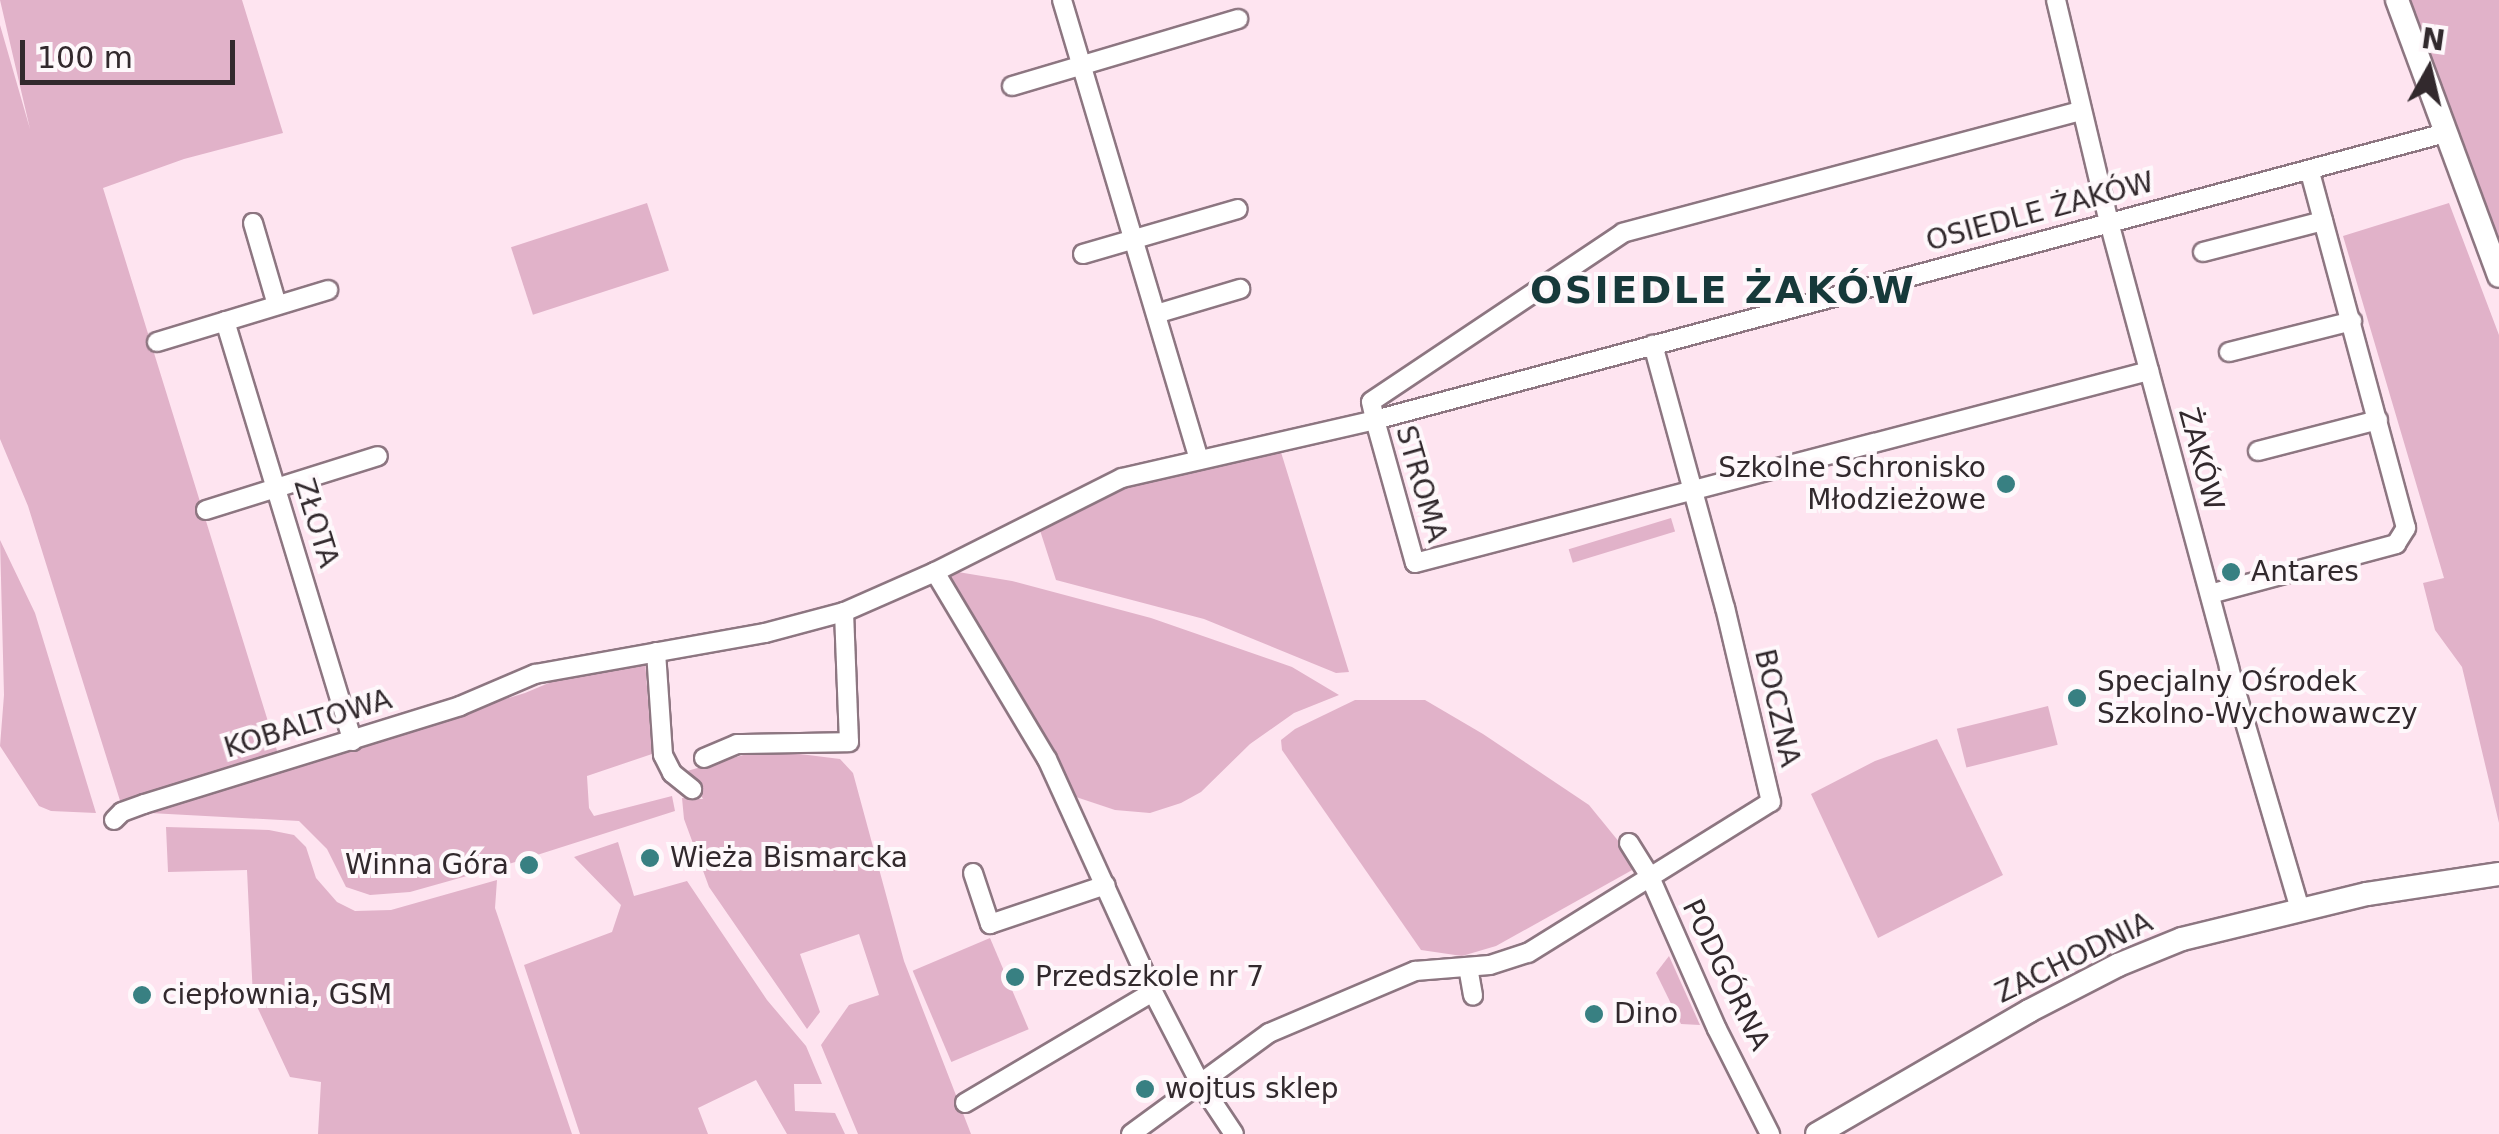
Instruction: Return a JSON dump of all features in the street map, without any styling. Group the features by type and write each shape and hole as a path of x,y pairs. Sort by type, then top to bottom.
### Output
{"street":[{"path":"1062,0 1199,460"},
{"name":"ŻAKÓW","path":"2056,0 2108,222 2300,909"},
{"path":"2397,0 2499,276"},
{"path":"1012,86 1238,19"},
{"path":"1374,420 1371,402 1623,233 2080,111"},
{"name":"OSIEDLE ŻAKÓW","path":"935,572 1122,478 1374,420 2446,133"},
{"path":"2210,594 2396,544 2407,521 2310,171"},
{"path":"1083,254 1238,209"},
{"path":"2203,252 2323,222"},
{"path":"253,223 277,305"},
{"path":"1156,314 1240,289"},
{"path":"157,342 328,290"},
{"name":"ZŁOTA","path":"224,321 353,741"},
{"path":"2230,352 2352,321"},
{"path":"1653,344 1693,490 2149,371"},
{"name":"STROMA","path":"1374,420 1415,563 1693,490"},
{"path":"2258,451 2378,420"},
{"path":"206,510 378,456"},
{"name":"BOCZNA","path":"1649,876 1771,802 1693,490"},
{"path":"935,572 1047,759 1153,992 1200,1083 1234,1134"},
{"name":"KOBALTOWA","path":"114,820 122,812 144,804 353,741 520,680 656,652 695,650 765,637 844,612 935,572"},
{"path":"704,758 736,740 803,737 849,742 844,612"},
{"path":"656,652 663,755 672,773 692,789"},
{"name":"PODGÓRNA","path":"1629,843 1649,876 1717,1030 1770,1134"},
{"path":"973,872 990,924 1106,885"},
{"name":"ZACHODNIA","path":"1817,1134 2118,965 2182,939 2400,888 2499,874"},
{"path":"1131,1134 1270,1033 1415,971 1468,967 1528,953 1649,876"},
{"path":"1468,967 1472,996"},
{"path":"965,1104 1153,992"}],"shaded area":[{"path":"0,0 242,0 283,133 184,159 103,188 279,757 122,807 28,506 0,439 0,25 30,129"},
{"path":"2407,0 2499,0 2499,245"},
{"path":"647,203 669,271 533,315 511,247"},
{"path":"2449,203 2499,335 2499,823 2462,667 2435,630 2423,583 2444,578 2343,236"},
{"path":"1280,449 1349,672 1336,673 1204,619 1056,580 1036,518 1120,471"},
{"path":"1671,518 1675,531 1573,563 1569,549"},
{"path":"0,540 35,613 96,813 51,811 39,806 0,746 4,695"},
{"path":"946,570 1012,581 1151,618 1292,667 1339,695 1294,713 1250,744 1201,792 1181,803 1150,813 1115,810 1076,797"},
{"path":"645,660 652,754 587,776 589,808 594,816 672,796 675,811 506,865 410,892 370,895 346,887 327,849 299,821 150,813 235,782 525,693 563,677"},
{"path":"1355,700 1425,700 1483,734 1589,805 1633,859 1634,869 1496,946 1462,956 1421,950 1282,750 1281,740 1295,729"},
{"path":"2048,706 2058,745 1966,768 1957,729"},
{"path":"1937,739 2003,875 1878,938 1811,794 1875,761"},
{"path":"792,753 840,759 853,773 904,961 971,1134 858,1134 821,1045 849,1005 879,995 859,934 800,954 820,1012 807,1029 709,887 684,819 682,798 703,799 687,771 747,754"},
{"path":"166,827 269,830 294,835 306,847 316,878 337,902 355,911 391,910 497,880 495,908 572,1134 318,1134 321,1082 290,1077 253,998 247,870 168,872"},
{"path":"618,842 634,896 687,881 767,1000 806,1046 822,1084 794,1084 795,1111 835,1113 845,1134 787,1134 756,1080 698,1108 708,1134 580,1134 524,965 612,932 621,905 574,857"},
{"path":"990,938 1029,1029 951,1062 913,971"},
{"path":"1669,956 1700,1025 1681,1024 1656,973"}],"place":[{"name":"Szkolne Schronisko Młodzieżowe","path":"2006,484"},
{"name":"Antares","path":"2231,572"},
{"name":"Specjalny Ośrodek Szkolno-Wychowawczy","path":"2077,698"},
{"name":"Wieża Bismarcka","path":"650,858"},
{"name":"Winna Góra","path":"529,865"},
{"name":"Przedszkole nr 7","path":"1015,977"},
{"name":"ciepłownia, GSM","path":"142,995"},
{"name":"Dino","path":"1594,1014"},
{"name":"wojtus sklep","path":"1145,1089"}],"district":[{"name":"OSIEDLE ŻAKÓW","path":"1723,291"}]}
